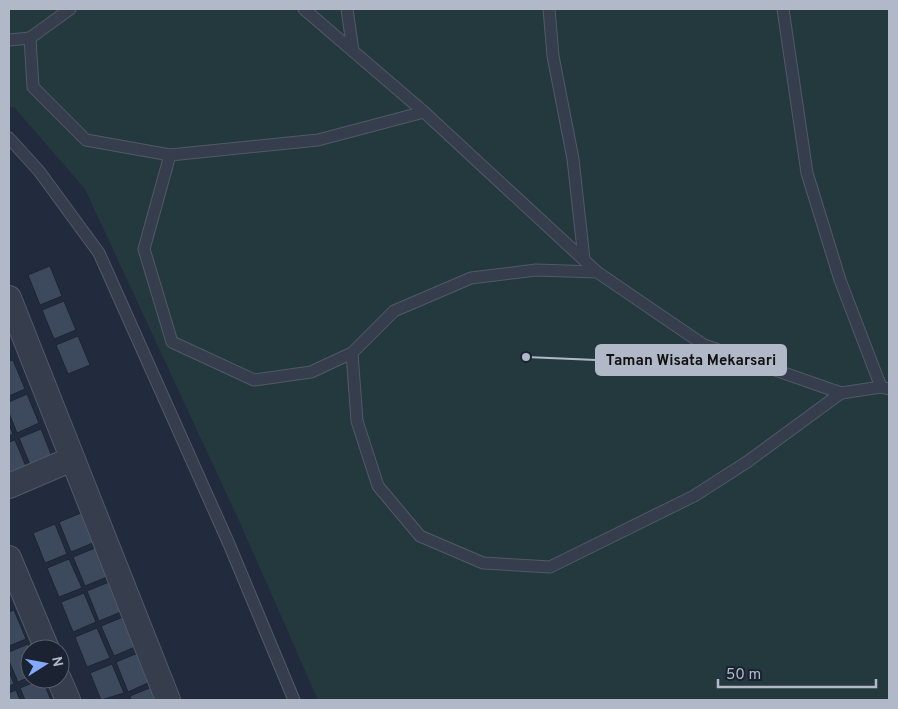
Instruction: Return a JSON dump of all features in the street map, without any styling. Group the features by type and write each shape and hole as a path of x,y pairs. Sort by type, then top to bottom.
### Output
{"street":[{"path":"9,298 168,700"},
{"path":"9,486 72,459"},
{"path":"9,558 43,639"}],"lane":[{"path":"9,40 30,38 70,9"},
{"path":"304,9 424,112 597,272 704,345 841,394 885,388 840,280 807,173 783,9"},
{"path":"347,9 353,51"},
{"path":"549,9 553,56 573,159 584,259"},
{"path":"30,38 33,87 86,140 170,156 318,140 424,112"},
{"path":"9,138 40,171 99,253 229,544 294,700"},
{"path":"170,156 144,249 172,342 254,380 311,372 352,353 394,312 471,278 536,270 597,272"},
{"path":"352,353 358,422 378,486 420,536 483,563 550,567 694,496 747,462 841,394"}],"green space":[{"path":"9,9 889,9 889,700 318,700 241,525 85,189 14,107 9,107"}],"building":[{"path":"50,266 62,296 40,305 28,275"},
{"path":"64,301 76,330 54,339 42,310"},
{"path":"78,336 90,365 68,374 56,345"},
{"path":"13,360 25,389 9,396 9,361"},
{"path":"27,394 39,423 17,433 9,413 9,402"},
{"path":"9,424 13,434 9,436"},
{"path":"41,429 53,459 31,467 19,438"},
{"path":"15,440 27,469 9,477 9,442"},
{"path":"81,513 93,543 71,552 59,522"},
{"path":"55,524 67,554 45,563 33,533"},
{"path":"95,548 107,577 85,586 73,557"},
{"path":"69,559 82,588 59,597 47,568"},
{"path":"109,582 121,612 99,621 87,591"},
{"path":"84,593 96,622 73,632 61,602"},
{"path":"14,610 26,639 20,639 20,641 9,646 9,612"},
{"path":"123,617 135,647 114,656 101,626"},
{"path":"97,628 110,658 87,667 75,637"},
{"path":"20,647 20,681 18,682 9,661 9,652"},
{"path":"138,653 150,682 128,692 116,662"},
{"path":"112,664 124,693 101,700 90,673"},
{"path":"9,671 14,684 9,686"},
{"path":"152,687 158,700 131,700 130,696"},
{"path":"20,689 46,689 51,700 25,700"},
{"path":"16,690 20,700 9,700 9,693"}],"place":[{"name":"Taman Wisata Mekarsari","path":"526,357"}]}
